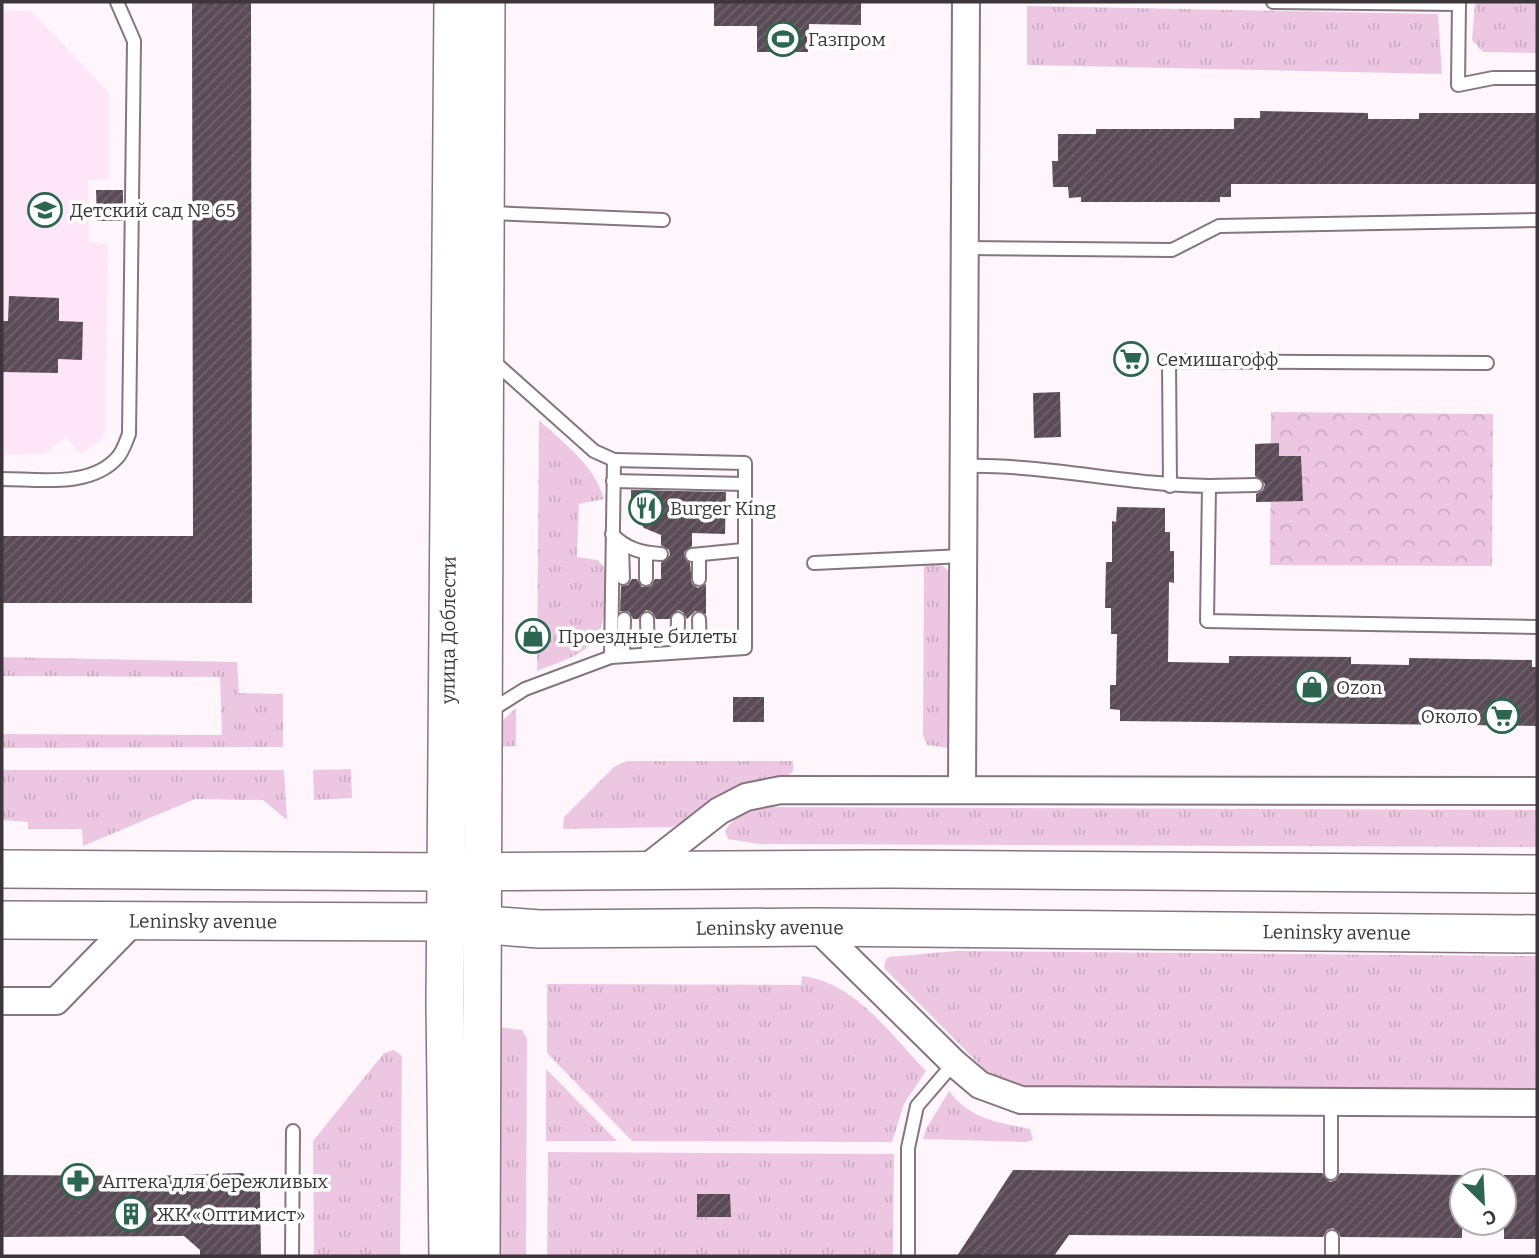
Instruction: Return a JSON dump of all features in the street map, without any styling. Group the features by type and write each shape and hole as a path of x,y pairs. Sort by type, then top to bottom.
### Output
{"main road":[{"name":"улица Доблести","path":"448,1256 447,922 465,871 484,715 486,355 470,212 453,2"},
{"name":"улица Доблести","path":"481,1256 482,927 465,871 470,212 486,2"},
{"path":"2,869 1537,874"},
{"name":"Leninsky avenue","path":"2,920 447,922 482,927 1537,934"}],"street":[{"path":"962,789 966,2"},
{"path":"645,869 719,811 746,797 781,790 1537,792"},
{"path":"2,1001 56,1001 135,920"},
{"path":"816,928 980,1085 1021,1100 1537,1103"}],"lane":[{"path":"2,479 69,480 99,472 118,457 129,434 134,41 117,2"},
{"path":"1273,2 1459,3 1458,85 1493,78 1537,78"},
{"path":"470,212 663,220"},
{"path":"964,248 1172,250 1219,226 1537,220"},
{"path":"484,715 521,691 617,657 745,648 745,463 614,460 594,451 486,355"},
{"path":"1170,486 1169,361 1488,363"},
{"path":"614,460 612,534 617,657"},
{"path":"964,466 1012,465 1170,486 1256,485"},
{"path":"613,481 745,484"},
{"path":"1209,486 1207,621 1537,627"},
{"path":"612,534 622,545 646,554 662,554"},
{"path":"622,545 623,578"},
{"path":"699,579 695,555 743,550"},
{"path":"646,554 646,579"},
{"path":"814,563 963,556"},
{"path":"617,657 624,619"},
{"path":"647,619 648,654"},
{"path":"677,652 678,619"},
{"path":"699,619 700,651"},
{"path":"908,1256 908,1148 917,1106 954,1063"},
{"path":"1331,1102 1331,1173"},
{"path":"292,1256 293,1130"},
{"path":"1332,1237 1332,1256"}],"shaded area":[{"name":"Детский сад № 65","path":"2,10 31,11 109,93 109,179 88,180 89,241 108,245 105,428 103,438 81,454 66,437 44,454 2,455"}],"green space":[{"path":"1475,2 1537,2 1537,53 1483,52 1472,40"},
{"path":"1027,6 1438,14 1442,74 1027,65"},
{"path":"1271,412 1493,414 1492,566 1270,565"},
{"path":"539,420 586,465 604,499 579,504 577,557 597,560 605,567 605,591 602,625 597,637 577,654 537,671"},
{"path":"924,564 942,565 949,572 948,748 927,745 923,735"},
{"path":"2,657 237,662 239,693 283,694 283,747 2,748 2,734 222,735 220,677 2,676"},
{"path":"516,708 516,746 498,747 503,720"},
{"path":"627,761 793,761 793,771 786,778 735,786 689,819 672,827 563,829 564,817 614,767"},
{"path":"351,769 352,798 314,800 313,770"},
{"path":"2,770 284,770 287,820 263,800 195,799 83,846 82,829 28,829 28,822 2,820"},
{"path":"766,807 1537,810 1537,847 759,844 728,839 725,831 733,821 748,812"},
{"path":"956,951 1537,956 1537,1092 1021,1089 1001,1082 983,1068 884,968 886,959 890,957"},
{"path":"802,976 821,980 855,999 871,1012 926,1071 904,1104 892,1142 632,1141 547,1053 547,984 801,985"},
{"path":"499,1027 522,1030 527,1039 526,1256 498,1256"},
{"path":"394,1050 402,1056 400,1256 314,1256 313,1141 384,1053"},
{"path":"546,1069 617,1141 546,1141"},
{"path":"949,1091 957,1101 976,1114 996,1122 1030,1129 1033,1140 923,1139 926,1129"},
{"path":"548,1152 894,1154 893,1256 547,1256"}],"building":[{"path":"192,2 251,2 252,603 2,603 2,536 193,536"},
{"name":"Газпром","path":"714,2 861,2 861,25 809,24 808,52 757,52 757,26 714,26"},
{"path":"1260,111 1368,113 1368,119 1419,119 1419,113 1536,113 1537,184 1231,184 1231,197 1220,197 1220,202 1081,202 1081,197 1069,198 1068,187 1053,187 1052,161 1058,161 1058,134 1096,134 1096,129 1234,129 1234,118 1260,118"},
{"path":"96,190 123,190 123,221 97,221"},
{"path":"9,296 59,298 59,321 83,322 82,360 58,359 58,373 2,372 2,321 8,321"},
{"path":"1060,392 1061,437 1034,438 1033,393"},
{"path":"1279,443 1279,456 1301,456 1303,501 1256,502 1256,494 1263,490 1265,484 1255,476 1255,444"},
{"path":"631,490 726,492 725,534 692,533 692,546 684,552 685,559 690,563 692,584 698,588 706,584 706,614 695,611 687,619 683,612 678,610 669,619 656,619 652,612 646,610 638,619 633,619 629,612 620,611 621,586 637,579 642,587 651,586 655,579 661,579 661,563 670,555 669,550 661,545 661,535 644,528 638,519 631,500"},
{"path":"1117,507 1165,508 1165,532 1170,532 1170,551 1174,551 1174,583 1169,582 1168,662 1229,663 1229,656 1351,657 1351,664 1409,665 1409,658 1532,660 1532,667 1537,667 1537,726 1120,721 1120,710 1110,709 1110,685 1116,685 1117,634 1111,634 1111,608 1105,608 1106,562 1112,562 1112,521 1116,522"},
{"path":"733,697 764,697 764,722 733,722"},
{"path":"1013,1170 1322,1173 1330,1182 1336,1180 1340,1173 1448,1175 1448,1237 1462,1237 1462,1238 1341,1237 1333,1228 1327,1230 1323,1237 1069,1235 1054,1256 957,1256"},
{"name":"ЖК «Оптимист»","path":"243,1173 260,1192 261,1256 200,1256 200,1250 184,1236 2,1237 2,1175 149,1176"},
{"path":"1518,1175 1537,1175 1537,1239 1504,1239 1518,1237"},
{"path":"697,1194 730,1194 731,1217 697,1217"}],"place":[{"name":"Газпром","path":"783,39"},
{"name":"Детский сад № 65","path":"45,210"},
{"name":"Семишагофф","path":"1131,359"},
{"name":"Burger King","path":"646,508"},
{"name":"Проездные билеты","path":"533,636"},
{"name":"Ozon","path":"1312,687"},
{"name":"Около","path":"1502,716"},
{"name":"Аптека для бережливых","path":"78,1181"},
{"name":"ЖК «Оптимист»","path":"131,1214"}]}
